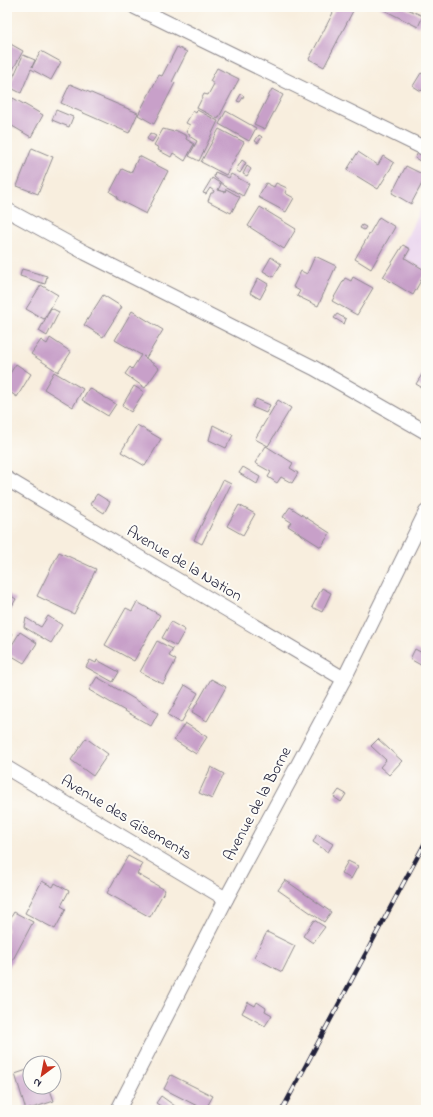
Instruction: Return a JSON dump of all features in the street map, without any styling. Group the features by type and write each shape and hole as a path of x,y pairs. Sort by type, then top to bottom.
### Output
{"street":[{"path":"135,7 426,149"},
{"path":"7,210 86,254 314,368 426,432"},
{"name":"Avenue de la Nation","path":"7,479 344,679"},
{"name":"Avenue de la Borne","path":"118,1110 226,899 344,679 426,512"},
{"name":"Avenue des Gisements","path":"7,768 226,899"}],"shaded area":[{"path":"426,197 426,270 405,258 410,249 403,245"}],"building":[{"path":"336,7 355,7 324,67 309,59"},
{"path":"378,7 403,7 423,16 418,27"},
{"path":"7,42 23,51 9,77 7,75"},
{"path":"177,47 187,52 172,82 175,83 154,124 138,115 159,75 162,76"},
{"path":"41,51 61,62 51,80 31,69 21,93 9,87 23,55 35,60 32,67"},
{"path":"217,68 239,79 218,119 197,108 204,94 208,95 214,84 210,81"},
{"path":"421,73 426,76 426,91 423,89 421,91 413,86"},
{"path":"70,84 138,113 129,133 61,103"},
{"path":"272,89 283,95 265,129 254,124"},
{"path":"241,94 244,96 240,102 237,101"},
{"path":"13,98 43,115 31,137 7,123 7,108"},
{"path":"56,110 73,117 69,127 52,120"},
{"path":"197,110 218,121 199,161 189,156 197,141 186,132 190,125 186,123 193,111 196,113"},
{"path":"226,111 256,128 249,141 219,124"},
{"path":"163,129 174,132 175,130 187,136 186,139 194,144 185,161 173,153 171,157 158,150 159,148 154,145"},
{"path":"219,129 244,142 226,175 201,162"},
{"path":"150,133 156,136 152,142 147,139"},
{"path":"259,135 262,137 258,143 255,141"},
{"path":"32,148 53,157 38,194 17,186"},
{"path":"419,151 426,156 426,165 415,158"},
{"path":"358,152 378,165 383,156 394,163 378,189 347,170"},
{"path":"139,156 168,171 146,214 117,199 118,197 110,192 122,169 131,173"},
{"path":"242,160 246,163 240,173 236,170"},
{"path":"247,166 251,169 247,176 243,174"},
{"path":"406,166 426,176 411,204 392,193"},
{"path":"215,172 229,178 231,174 249,184 243,196 225,186 214,177"},
{"path":"212,178 221,184 218,190 225,192 226,189 240,197 231,213 208,201 211,193 214,191 210,188 206,194 203,193"},
{"path":"266,183 274,187 276,183 287,188 285,193 294,198 286,212 258,197"},
{"path":"260,207 296,229 284,249 248,226"},
{"path":"379,217 395,227 371,269 355,259"},
{"path":"362,225 366,227 364,230 360,228"},
{"path":"403,245 410,249 405,258 426,271 413,295 383,277"},
{"path":"315,256 336,266 318,306 297,296 300,291 293,287 301,271 307,274"},
{"path":"271,257 281,264 273,277 263,271"},
{"path":"22,269 47,276 45,284 20,276"},
{"path":"353,277 373,288 357,315 332,301 345,278 351,281"},
{"path":"258,278 268,284 260,299 250,293"},
{"path":"41,285 58,295 44,319 26,309"},
{"path":"103,295 122,307 103,337 84,325"},
{"path":"51,308 59,312 47,336 39,331"},
{"path":"132,311 163,330 146,358 143,356 159,368 145,388 125,374 130,367 132,369 141,355 115,340"},
{"path":"337,314 346,319 344,324 334,318"},
{"path":"50,338 71,352 58,372 31,354 41,340 47,344"},
{"path":"16,364 31,374 17,397 7,390 7,378"},
{"path":"426,368 426,390 416,384"},
{"path":"54,372 83,389 73,407 44,389"},
{"path":"134,386 144,392 131,412 122,406"},
{"path":"89,388 116,404 108,416 82,400"},
{"path":"256,399 270,405 266,413 252,407"},
{"path":"278,400 291,408 268,446 255,439"},
{"path":"137,425 161,439 145,466 121,452"},
{"path":"213,425 233,435 226,448 209,440"},
{"path":"266,446 293,463 290,468 298,473 292,483 281,477 277,483 268,477 271,472 255,463"},
{"path":"243,467 260,477 257,484 239,473"},
{"path":"223,480 231,484 202,544 194,540"},
{"path":"97,494 110,502 104,513 90,504"},
{"path":"239,505 255,514 243,535 227,526"},
{"path":"290,507 330,533 321,547 288,526 291,522 283,517"},
{"path":"59,552 96,569 74,614 37,596"},
{"path":"322,588 331,593 322,612 312,607"},
{"path":"7,593 16,599 7,615"},
{"path":"137,602 160,615 134,661 105,645 126,608 132,611"},
{"path":"48,616 62,625 51,643 24,627 26,618 41,627"},
{"path":"171,622 185,630 176,646 162,638"},
{"path":"7,631 12,634 7,642"},
{"path":"20,632 37,643 24,663 7,653"},
{"path":"157,641 173,649 169,656 176,660 163,684 140,672"},
{"path":"415,649 426,655 426,668 410,659"},
{"path":"90,660 96,663 97,660 119,672 113,682 86,667"},
{"path":"97,677 158,713 151,726 89,690"},
{"path":"211,679 226,687 207,721 192,712"},
{"path":"185,685 198,693 181,723 168,715"},
{"path":"185,723 207,737 196,754 174,740"},
{"path":"86,738 108,754 93,776 71,760"},
{"path":"378,739 402,761 389,775 380,767 386,760 371,746"},
{"path":"211,767 224,774 212,799 199,793"},
{"path":"339,790 346,794 341,802 334,797"},
{"path":"317,834 333,844 328,852 313,842"},
{"path":"128,856 143,864 137,874 165,890 150,917 107,893"},
{"path":"348,861 358,866 351,879 341,873"},
{"path":"285,880 331,912 324,922 278,890"},
{"path":"42,881 53,887 55,883 69,891 61,906 66,909 55,929 25,913"},
{"path":"14,912 33,922 9,967 7,966 7,924"},
{"path":"314,920 325,927 313,943 303,936"},
{"path":"267,932 295,946 282,972 254,957"},
{"path":"248,1002 255,1006 257,1002 266,1008 265,1011 272,1015 265,1026 242,1013"},
{"path":"22,1072 22,1095 52,1095 54,1101 26,1110 15,1074"},
{"path":"171,1075 213,1096 205,1110 164,1089"},
{"path":"161,1096 175,1106 172,1110 160,1110 162,1107 156,1103"}],"railway":[{"path":"282,1110 426,841"}]}
